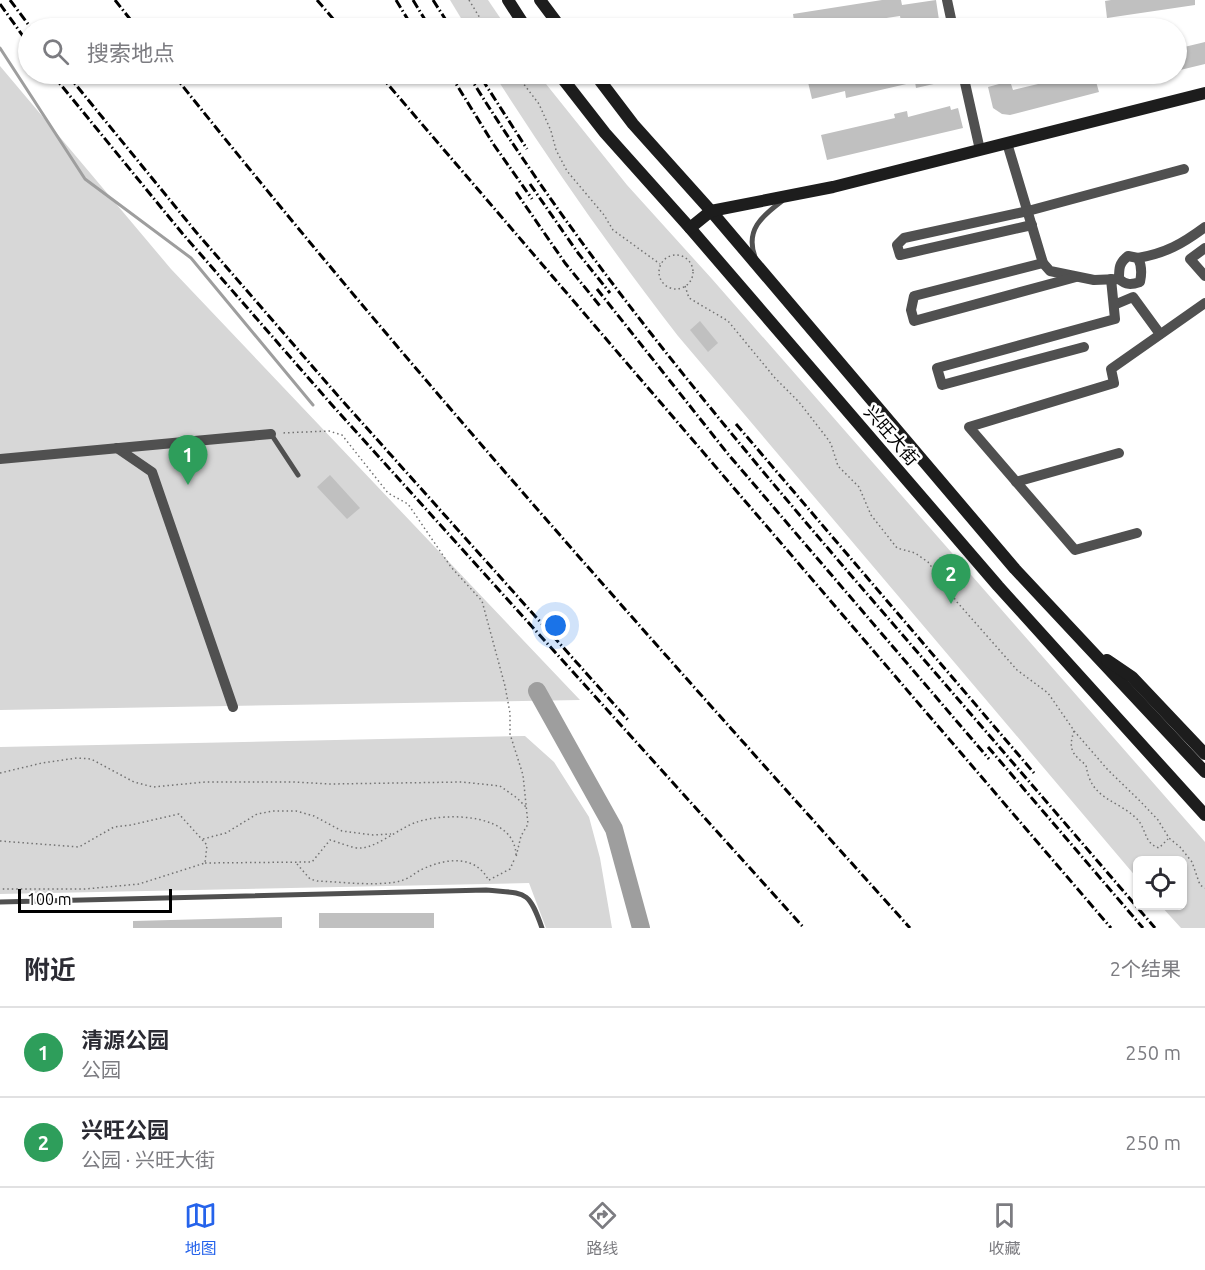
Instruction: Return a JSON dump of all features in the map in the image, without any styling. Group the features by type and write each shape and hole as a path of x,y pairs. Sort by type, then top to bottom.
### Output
{"main road":[{"path":"508,0 520,18"},
{"path":"540,0 554,18"},
{"name":"兴旺大街","path":"567,84 605,133 690,228 990,577 1205,814"},
{"name":"兴旺大街","path":"603,84 633,124 711,211 1015,569 1205,772"},
{"path":"690,228 711,211 833,187 1205,93"},
{"path":"1088,647 1132,677 1205,754"}],"street":[{"path":"946,0 950,18"},
{"path":"965,84 980,150"},
{"path":"1007,143 1043,263 1050,272 1094,280 1115,279 1133,285 1140,282 1142,265 1138,258"},
{"path":"1032,225 900,255 897,245 904,238 1028,211 1184,169"},
{"path":"1084,347 942,385 937,368 1115,319 1115,279 1121,262 1128,256 1138,258 1160,254 1182,244 1205,227"},
{"path":"1205,248 1190,259 1205,276"},
{"path":"1043,263 914,296 911,310 914,321 1076,277"},
{"path":"1114,305 1132,297 1160,334"},
{"path":"1137,533 1075,550 969,427 1114,383 1111,369 1205,303"},
{"path":"0,459 271,434"},
{"path":"117,448 152,472 233,707"},
{"path":"1016,482 1119,453"}],"lane":[{"path":"760,269 753,252 754,226 762,216 789,196"},
{"path":"271,434 298,475"},
{"path":"0,902 491,891 527,896 534,905 542,928"}],"path":[{"path":"469,0 480,18"},
{"path":"524,84 539,104 556,150 567,171 604,215 613,230 660,264"},
{"path":"674,255 685,258 693,272 692,278 685,286 674,289 664,285 659,275 660,264 674,255"},
{"path":"685,286 689,298 715,311 734,327 775,378 799,402 831,444 838,466 859,487 871,515 897,548 915,553 928,562 957,602 1017,670 1048,693 1074,730 1108,770 1158,820 1169,838 1180,847 1192,862 1200,885 1205,888"},
{"path":"271,434 328,430 342,435 388,493 408,504 451,567 482,601 505,686 510,714 510,734 524,776 528,824 521,836 516,857 510,869 489,880"},
{"path":"1074,730 1070,743 1074,756 1086,765 1087,776 1099,794 1132,814 1145,829 1146,838 1151,846 1159,848 1169,838"},
{"path":"0,773 77,758 91,759 134,782 153,787 204,782 330,784 462,782 500,786 527,808"},
{"path":"202,840 226,833 257,814 273,811 296,811 314,816 342,831 373,835 394,834"},
{"path":"0,841 78,847 114,827 179,814 207,845 204,863"},
{"path":"0,889 85,889 139,884 204,863 312,862 330,840 362,848 417,822 454,816 482,820 505,829 516,849 516,857"},
{"path":"296,862 310,879 317,881 394,882 411,878 424,868 455,859 480,868 489,880 491,891"}],"shaded area":[{"path":"450,0 488,0 500,18 461,18"},
{"path":"0,66 171,269 580,700 0,710"},
{"path":"501,84 546,84 627,185 1205,842 1205,928 1181,928 1165,910 1187,910 1187,856 1133,856 1133,873 678,336 583,207"},
{"path":"525,736 554,762 589,817 600,858 612,928 546,928 529,883 0,894 0,747"}],"building":[{"path":"882,0 901,0 902,5 936,0 939,18 900,18 900,16 794,18 793,14"},
{"path":"1195,0 1195,5 1107,18 1105,1"},
{"path":"1205,42 1205,64 1187,68 1187,46"},
{"path":"808,84 906,84 846,98 845,91 812,99"},
{"path":"915,84 934,84 916,88"},
{"path":"1011,84 1013,90 1038,84 1097,84 1099,92 1010,115 1002,114 993,108 988,87"},
{"path":"950,106 951,110 958,108 963,128 827,160 821,135 895,118 894,114 907,111 908,117"},
{"path":"700,321 718,343 708,352 690,330"},
{"path":"330,475 360,508 347,519 317,487"},
{"path":"319,913 434,913 434,928 319,928"},
{"path":"282,917 282,928 133,928 133,921"}],"waterway":[{"path":"0,48 18,76"},
{"path":"23,84 85,179 191,258 313,405"},
{"path":"537,691 614,829 641,928"}],"railway":[{"path":"10,0 24,18"},
{"path":"115,0 129,18"},
{"path":"317,0 332,18"},
{"path":"396,0 407,18"},
{"path":"413,0 424,18"},
{"path":"433,0 445,18"},
{"path":"0,4 18,29"},
{"path":"60,84 182,233 332,405 804,928"},
{"path":"75,84 196,232 339,397 629,721"},
{"path":"181,84 351,292 443,400 721,718 910,928"},
{"path":"388,84 1111,928"},
{"path":"456,84 494,145 532,199"},
{"path":"474,84 555,205 649,331 698,392 849,573 1155,928"},
{"path":"485,84 527,149"},
{"path":"530,184 578,253 610,293"},
{"path":"516,192 565,263 600,306"},
{"path":"597,289 728,454 989,759"},
{"path":"736,424 1034,773"},
{"path":"988,747 1143,928"}],"place":[{"name":"清源公园","path":"188,485"},
{"name":"兴旺公园","path":"951,604"}]}
